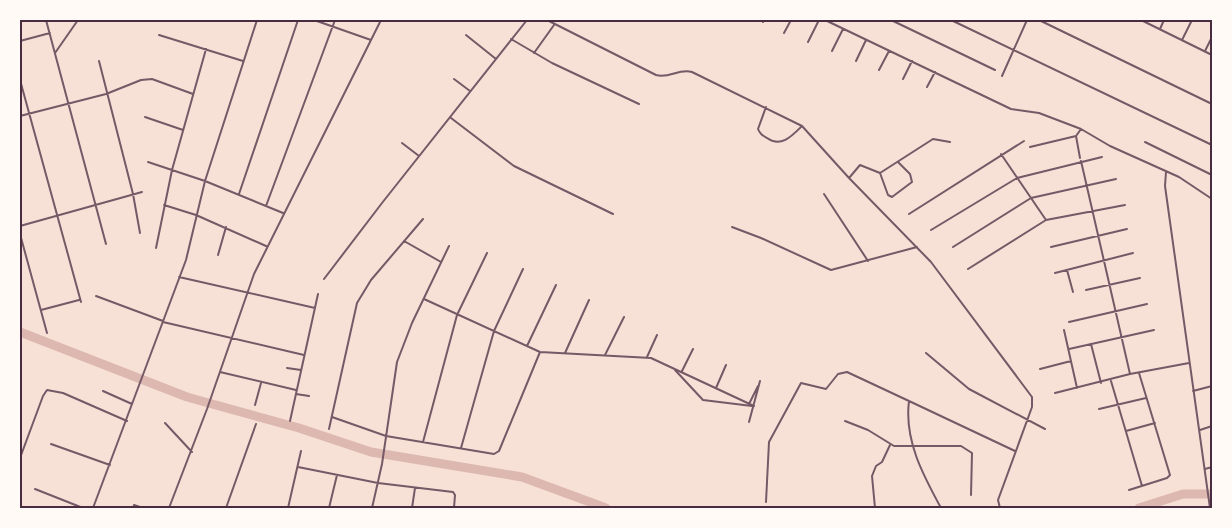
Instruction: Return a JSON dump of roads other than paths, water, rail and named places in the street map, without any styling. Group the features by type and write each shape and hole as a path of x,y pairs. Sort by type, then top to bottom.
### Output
{"street":[{"path":"46,20 67,105 106,244"},
{"path":"55,53 78,20"},
{"path":"93,508 186,260 205,181 257,20"},
{"path":"239,194 298,20"},
{"path":"314,20 371,40"},
{"path":"266,206 335,20"},
{"path":"169,508 192,452 254,274 381,20"},
{"path":"324,279 527,20"},
{"path":"547,20 656,75 664,76 687,70 802,126 849,178 918,247 1032,398 1033,403 998,500 1000,508"},
{"path":"784,33 791,20"},
{"path":"808,42 819,20"},
{"path":"825,20 1011,109 1039,113 1080,129 1192,184 1212,199"},
{"path":"891,20 995,70"},
{"path":"951,20 1212,145"},
{"path":"1002,76 1028,20"},
{"path":"1039,20 1212,104"},
{"path":"1141,20 1212,55"},
{"path":"1160,29 1164,20"},
{"path":"1182,40 1192,20"},
{"path":"534,53 554,25"},
{"path":"832,51 843,29"},
{"path":"20,42 50,33"},
{"path":"159,35 244,61"},
{"path":"466,35 496,59"},
{"path":"1205,51 1212,37"},
{"path":"511,39 534,53 639,104"},
{"path":"856,61 866,40"},
{"path":"156,248 172,170 206,49"},
{"path":"879,70 889,51"},
{"path":"99,61 133,194 140,234"},
{"path":"903,79 912,61"},
{"path":"927,87 935,72"},
{"path":"20,116 106,94 142,80 152,79 193,94"},
{"path":"454,79 470,91"},
{"path":"20,80 80,301 40,310"},
{"path":"766,107 758,129 760,133 773,142 790,138 802,126"},
{"path":"145,117 183,130"},
{"path":"450,117 514,166 613,214"},
{"path":"1080,129 1076,136 1094,211 1120,337 1130,374"},
{"path":"1030,147 1076,136"},
{"path":"880,173 934,138 950,142"},
{"path":"909,214 1024,141"},
{"path":"1145,142 1212,175"},
{"path":"402,143 419,156"},
{"path":"1001,154 1046,220"},
{"path":"931,230 1018,178 1081,159 1102,157"},
{"path":"148,162 205,181 284,213"},
{"path":"849,178 860,165 880,173 888,195 892,197 912,182 910,174 898,162"},
{"path":"1166,172 1165,186 1188,363 1210,508"},
{"path":"954,247 1031,198 1116,179"},
{"path":"20,226 142,192"},
{"path":"824,194 868,261"},
{"path":"164,205 196,215 267,246"},
{"path":"968,269 1046,220 1125,205"},
{"path":"329,429 357,303 371,280 423,219"},
{"path":"218,255 226,227"},
{"path":"732,227 831,270 918,247"},
{"path":"1051,247 1127,229"},
{"path":"20,234 47,333"},
{"path":"403,241 441,262"},
{"path":"372,508 384,453 397,362 449,246"},
{"path":"423,442 458,315 487,253"},
{"path":"1055,273 1133,253"},
{"path":"461,448 494,331 523,269"},
{"path":"1067,269 1073,292"},
{"path":"179,277 315,308"},
{"path":"1086,290 1140,278"},
{"path":"527,346 556,285"},
{"path":"290,421 318,294"},
{"path":"96,296 163,322 304,355"},
{"path":"424,299 540,352 647,358 682,372 754,406"},
{"path":"564,353 589,300"},
{"path":"1069,322 1114,310 1147,304"},
{"path":"605,355 624,317"},
{"path":"1064,330 1077,388"},
{"path":"1069,349 1154,330"},
{"path":"647,358 657,335"},
{"path":"1091,344 1101,383"},
{"path":"682,372 693,349"},
{"path":"332,417 386,436 494,454 499,451 540,352"},
{"path":"926,353 969,389 1045,429"},
{"path":"1040,369 1071,361"},
{"path":"1055,393 1101,383 1130,374 1188,363"},
{"path":"716,388 726,365"},
{"path":"287,368 301,370"},
{"path":"673,368 703,400 754,406"},
{"path":"220,372 309,396"},
{"path":"766,502 769,442 801,382 826,389 838,374 847,372 1015,451"},
{"path":"1129,490 1167,478 1170,475 1139,373"},
{"path":"1111,380 1142,486"},
{"path":"749,404 760,381 749,422"},
{"path":"255,405 261,382"},
{"path":"1193,391 1212,386"},
{"path":"20,458 42,396 47,390 63,393 127,421"},
{"path":"103,391 133,404"},
{"path":"1099,409 1146,398"},
{"path":"909,401 912,446 916,460 941,508"},
{"path":"845,421 868,430 890,445 961,446 971,450 972,495"},
{"path":"165,423 192,452"},
{"path":"1126,431 1155,423"},
{"path":"226,508 256,424"},
{"path":"1199,430 1212,426"},
{"path":"51,444 110,465"},
{"path":"875,508 871,486 873,472 876,466 882,462 890,445"},
{"path":"288,508 301,451"},
{"path":"298,467 378,483 453,492 455,495 454,508"},
{"path":"1204,469 1212,467"},
{"path":"329,508 337,475"},
{"path":"412,508 415,488"},
{"path":"35,489 83,508"},
{"path":"136,499 133,506 143,508"}],"waterway":[{"path":"20,332 187,397 299,428 371,452 522,477 606,508"},
{"path":"1139,508 1183,494 1212,494"}]}
